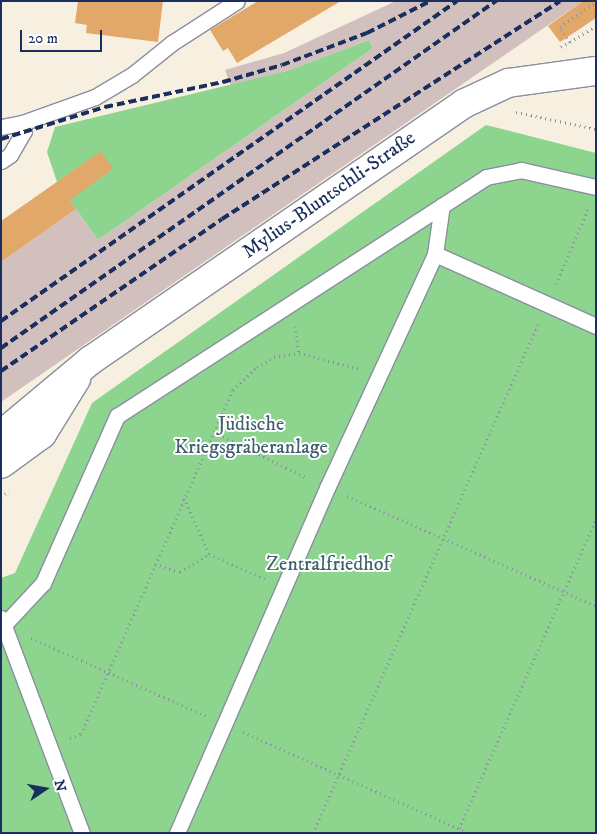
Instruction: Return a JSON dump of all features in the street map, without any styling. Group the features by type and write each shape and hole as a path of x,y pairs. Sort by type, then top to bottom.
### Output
{"street":[{"name":"Mylius-Bluntschli-Straße","path":"1,435 83,368 463,104 508,83 596,71"},
{"name":"Mylius-Bluntschli-Straße","path":"1,464 42,434 83,368"}],"lane":[{"path":"1,127 22,123 95,97 116,85 172,43 237,1"},
{"path":"1,161 10,156 24,131 22,123"},
{"path":"82,833 3,624 43,583 117,416 486,178 521,170 594,194"},
{"path":"177,833 327,488 435,254 442,206"},
{"path":"435,254 596,326"}],"path":[{"path":"572,18 596,2"},
{"path":"570,42 596,26"},
{"path":"527,112 596,129"},
{"path":"313,833 594,194"},
{"path":"49,746 81,734 233,390 257,367 274,357 299,352 380,374"},
{"path":"214,432 327,488 596,606"},
{"path":"184,498 209,554 284,587"},
{"path":"457,833 596,520"},
{"path":"155,564 180,572 209,554"}],"shaded area":[{"path":"396,1 583,1 1,402 1,262 76,209 98,240 373,48 369,40 287,71 231,86 225,70 284,53"}],"green space":[{"path":"369,40 373,48 98,240 57,182 47,152 55,127 287,71"},
{"name":"Zentralfriedhof","path":"486,125 596,153 596,833 1,833 1,578 15,573 92,403"}],"building":[{"path":"78,1 163,1 158,42 86,33 87,25 75,23"},
{"path":"258,1 341,1 237,63 228,48 223,51 210,30"},
{"path":"583,1 596,1 596,18 560,42 548,26"},
{"path":"101,151 113,169 70,200 76,209 1,262 1,221"}],"railway":[{"path":"1,139 105,107 223,82 282,65 367,33 430,1"},
{"path":"1,321 457,1"},
{"path":"1,348 496,1"},
{"path":"1,371 222,219 560,1"}],"park label":[{"name":"Jüdische Kriegsgräberanlage","path":"251,436"}]}
